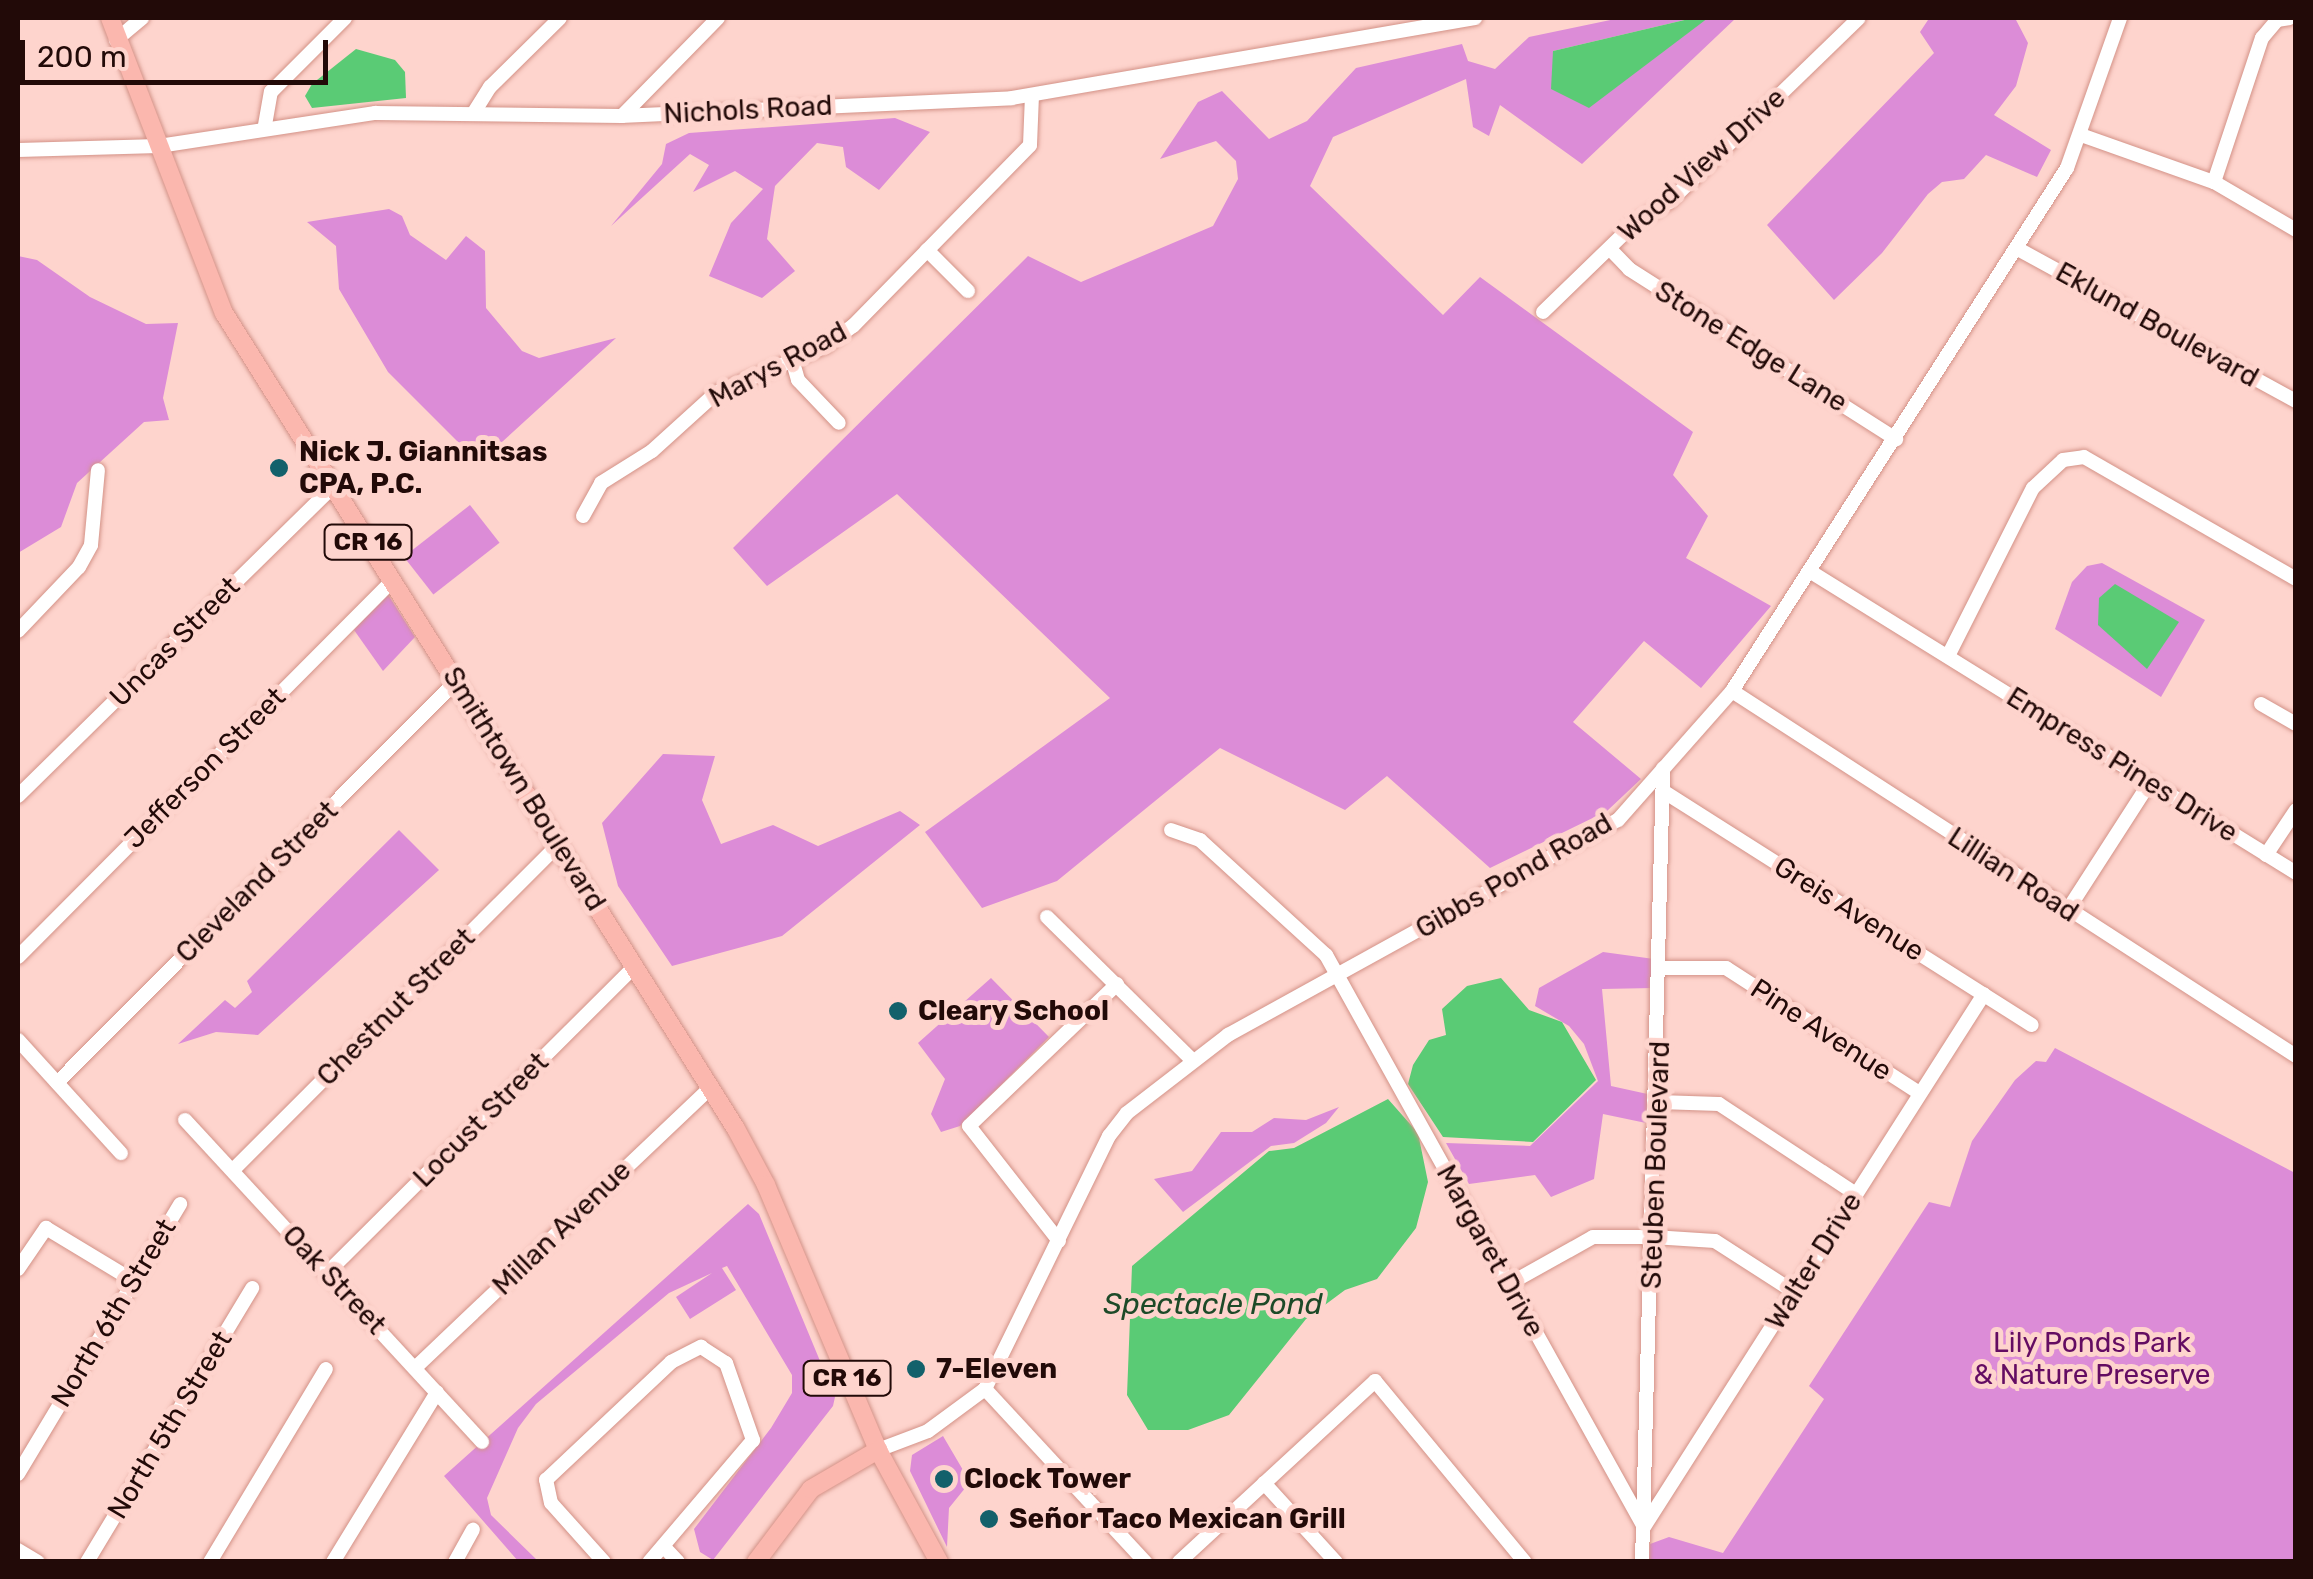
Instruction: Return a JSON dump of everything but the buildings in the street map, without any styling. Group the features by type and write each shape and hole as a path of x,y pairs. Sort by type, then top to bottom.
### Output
{"main road":[{"name":"Smithtown Boulevard","path":"110,18 224,313 710,1088 766,1186 878,1450 939,1562"},
{"path":"756,1562 812,1489 878,1450"}],"street":[{"path":"116,40 142,18"},
{"path":"265,125 271,92 344,18"},
{"path":"473,114 490,86 560,18"},
{"path":"622,116 718,18"},
{"name":"Nichols Road","path":"18,150 159,146 265,125 375,113 622,116 1032,96 1475,18"},
{"name":"Wood View Drive","path":"1543,312 1610,249 1669,202 1859,18"},
{"name":"Gibbs Pond Road","path":"878,1450 928,1431 985,1389 1109,1136 1127,1113 1193,1061 1338,975 1618,820 1732,692 2018,249 2081,135 2120,18"},
{"path":"2214,182 2262,38 2277,20 2290,18"},
{"name":"Marys Road","path":"582,516 601,483 652,451 716,393 792,359 852,326 1030,145 1032,96"},
{"path":"2081,135 2214,182 2296,230"},
{"name":"Stone Edge Lane","path":"1610,249 1629,270 1896,439"},
{"name":"Eklund Boulevard","path":"2018,249 2296,401"},
{"path":"927,250 968,292"},
{"path":"792,359 798,380 839,424"},
{"path":"1948,656 2033,488 2063,460 2084,457 2294,575"},
{"path":"18,631 79,567 91,544 98,470"},
{"name":"Uncas Street","path":"18,796 332,487"},
{"name":"Empress Pines Drive","path":"1811,572 2296,874"},
{"name":"Jefferson Street","path":"18,956 393,580"},
{"name":"Cleveland Street","path":"57,1083 457,680"},
{"name":"Lillian Road","path":"1732,692 2296,1056"},
{"path":"2262,704 2296,724"},
{"name":"Steuben Boulevard","path":"1642,1562 1659,1102 1666,794 1663,768"},
{"path":"2067,911 2149,784"},
{"name":"Greis Avenue","path":"1666,794 2032,1025"},
{"path":"2266,855 2296,810"},
{"name":"Margaret Drive","path":"1171,830 1200,840 1273,902 1338,975 1644,1527"},
{"name":"Chestnut Street","path":"233,1170 559,844"},
{"path":"1046,918 1193,1061"},
{"name":"Locust Street","path":"328,1273 634,966"},
{"name":"Pine Avenue","path":"1662,968 1726,968 1919,1093"},
{"path":"1059,1241 970,1126 1117,984"},
{"name":"Walter Drive","path":"1644,1527 1984,994"},
{"path":"18,1040 121,1152"},
{"name":"Millan Avenue","path":"415,1368 710,1088"},
{"path":"1659,1102 1719,1104 1856,1194"},
{"name":"Oak Street","path":"185,1120 482,1442"},
{"name":"North 6th Street","path":"18,1474 180,1204"},
{"path":"18,1269 46,1228 134,1281"},
{"path":"1509,1284 1593,1237 1653,1237 1715,1242 1794,1292"},
{"name":"North 5th Street","path":"87,1562 252,1288"},
{"path":"604,1562 551,1503 546,1480 671,1362 701,1347 726,1363 753,1440 665,1548 648,1562"},
{"path":"210,1562 326,1368"},
{"path":"1179,1562 1375,1382 1525,1562"},
{"path":"985,1389 1145,1562"},
{"path":"333,1562 437,1392"},
{"path":"1264,1483 1336,1562"},
{"path":"455,1562 473,1530"},
{"path":"665,1548 678,1562"},
{"path":"18,1550 38,1562"}],"green space":[{"path":"1620,18 1693,18 1553,51 1652,54 1708,18 1736,18 1582,164 1500,105 1489,136 1473,127 1466,79 1333,137 1310,186 1443,315 1480,277 1693,432 1673,475 1708,516 1686,558 1771,606 1701,688 1644,641 1573,722 1641,779 1607,811 1490,868 1387,776 1345,810 1220,748 1057,881 982,908 925,832 1110,698 897,494 767,586 733,548 1028,256 1081,282 1213,226 1238,179 1236,161 1216,141 1160,159 1198,102 1222,91 1269,139 1307,121 1356,68 1462,44 1468,61 1495,69 1529,37"},
{"path":"2015,18 2028,43 2016,86 1994,115 2051,150 2037,177 1986,155 1964,179 1942,182 1928,194 1882,253 1834,300 1767,225 1934,53 1920,32 1928,20"},
{"path":"895,118 930,132 879,190 846,167 843,147 817,143 775,186 767,239 795,271 762,298 709,276 731,223 763,189 735,171 693,192 709,165 690,154 611,226 662,164 666,144 689,133"},
{"path":"389,209 402,216 410,235 446,260 466,236 485,251 486,308 522,351 539,358 616,338 479,463 388,372 339,289 336,246 307,222"},
{"path":"18,256 37,260 90,297 146,324 178,323 163,398 169,420 144,422 77,483 61,527 18,553"},
{"path":"470,505 500,543 433,595 404,557"},
{"path":"2102,563 2205,620 2161,697 2055,629 2072,582 2087,566"},
{"path":"387,593 415,637 383,671 354,630"},
{"path":"663,754 715,756 702,800 721,844 773,825 818,846 900,811 920,825 782,936 672,966 618,886 602,823"},
{"path":"399,830 439,870 258,1035 216,1032 178,1044 225,1000 235,1008 252,992 247,981"},
{"path":"1603,952 1654,959 1653,988 1602,989 1611,1086 1652,1095 1646,1123 1603,1114 1594,1179 1551,1197 1535,1175 1469,1184 1446,1143 1530,1146 1598,1081 1584,1044 1569,1026 1535,1006 1539,988"},
{"path":"991,978 1049,1037 960,1126 941,1132 931,1114 945,1079 918,1043"},
{"name":"Lily Ponds Park & Nature Preserve","path":"2055,1048 2295,1173 2295,1561 1649,1561 1650,1544 1669,1537 1723,1553 1824,1399 1809,1386 1929,1202 1950,1207 1972,1141 2015,1080 2036,1061 2046,1062"},
{"path":"1339,1107 1326,1123 1294,1143 1271,1146 1183,1212 1154,1179 1192,1171 1221,1132 1252,1132 1274,1118 1306,1120"},
{"path":"748,1204 759,1214 835,1397 833,1406 713,1560 700,1552 694,1529 771,1428 792,1393 792,1375 727,1266 722,1268 736,1290 690,1319 676,1297 712,1273 669,1293 536,1404 518,1428 487,1498 491,1515 538,1561 518,1561 444,1476"},
{"path":"943,1436 970,1482 949,1508 947,1547 910,1471 912,1455"}],"water":[{"path":"1693,18 1708,18 1589,108 1551,89 1553,51"},
{"path":"356,49 395,60 405,72 406,98 312,108 305,96 312,84"},
{"path":"2115,584 2179,622 2147,669 2098,625 2099,598"},
{"path":"1501,978 1529,1010 1562,1022 1596,1080 1533,1142 1443,1137 1408,1084 1413,1065 1429,1040 1446,1035 1442,1009 1467,986"},
{"name":"Spectacle Pond","path":"1388,1099 1418,1133 1428,1182 1416,1228 1377,1279 1345,1290 1306,1319 1229,1415 1188,1430 1148,1430 1127,1395 1132,1266 1269,1151 1294,1148"}],"place":[{"name":"Nick J. Giannitsas CPA, P.C.","path":"279,468"},
{"name":"Cleary School","path":"898,1011"},
{"name":"7-Eleven","path":"916,1369"},
{"name":"Clock Tower","path":"944,1479"},
{"name":"Señor Taco Mexican Grill","path":"989,1519"}]}
